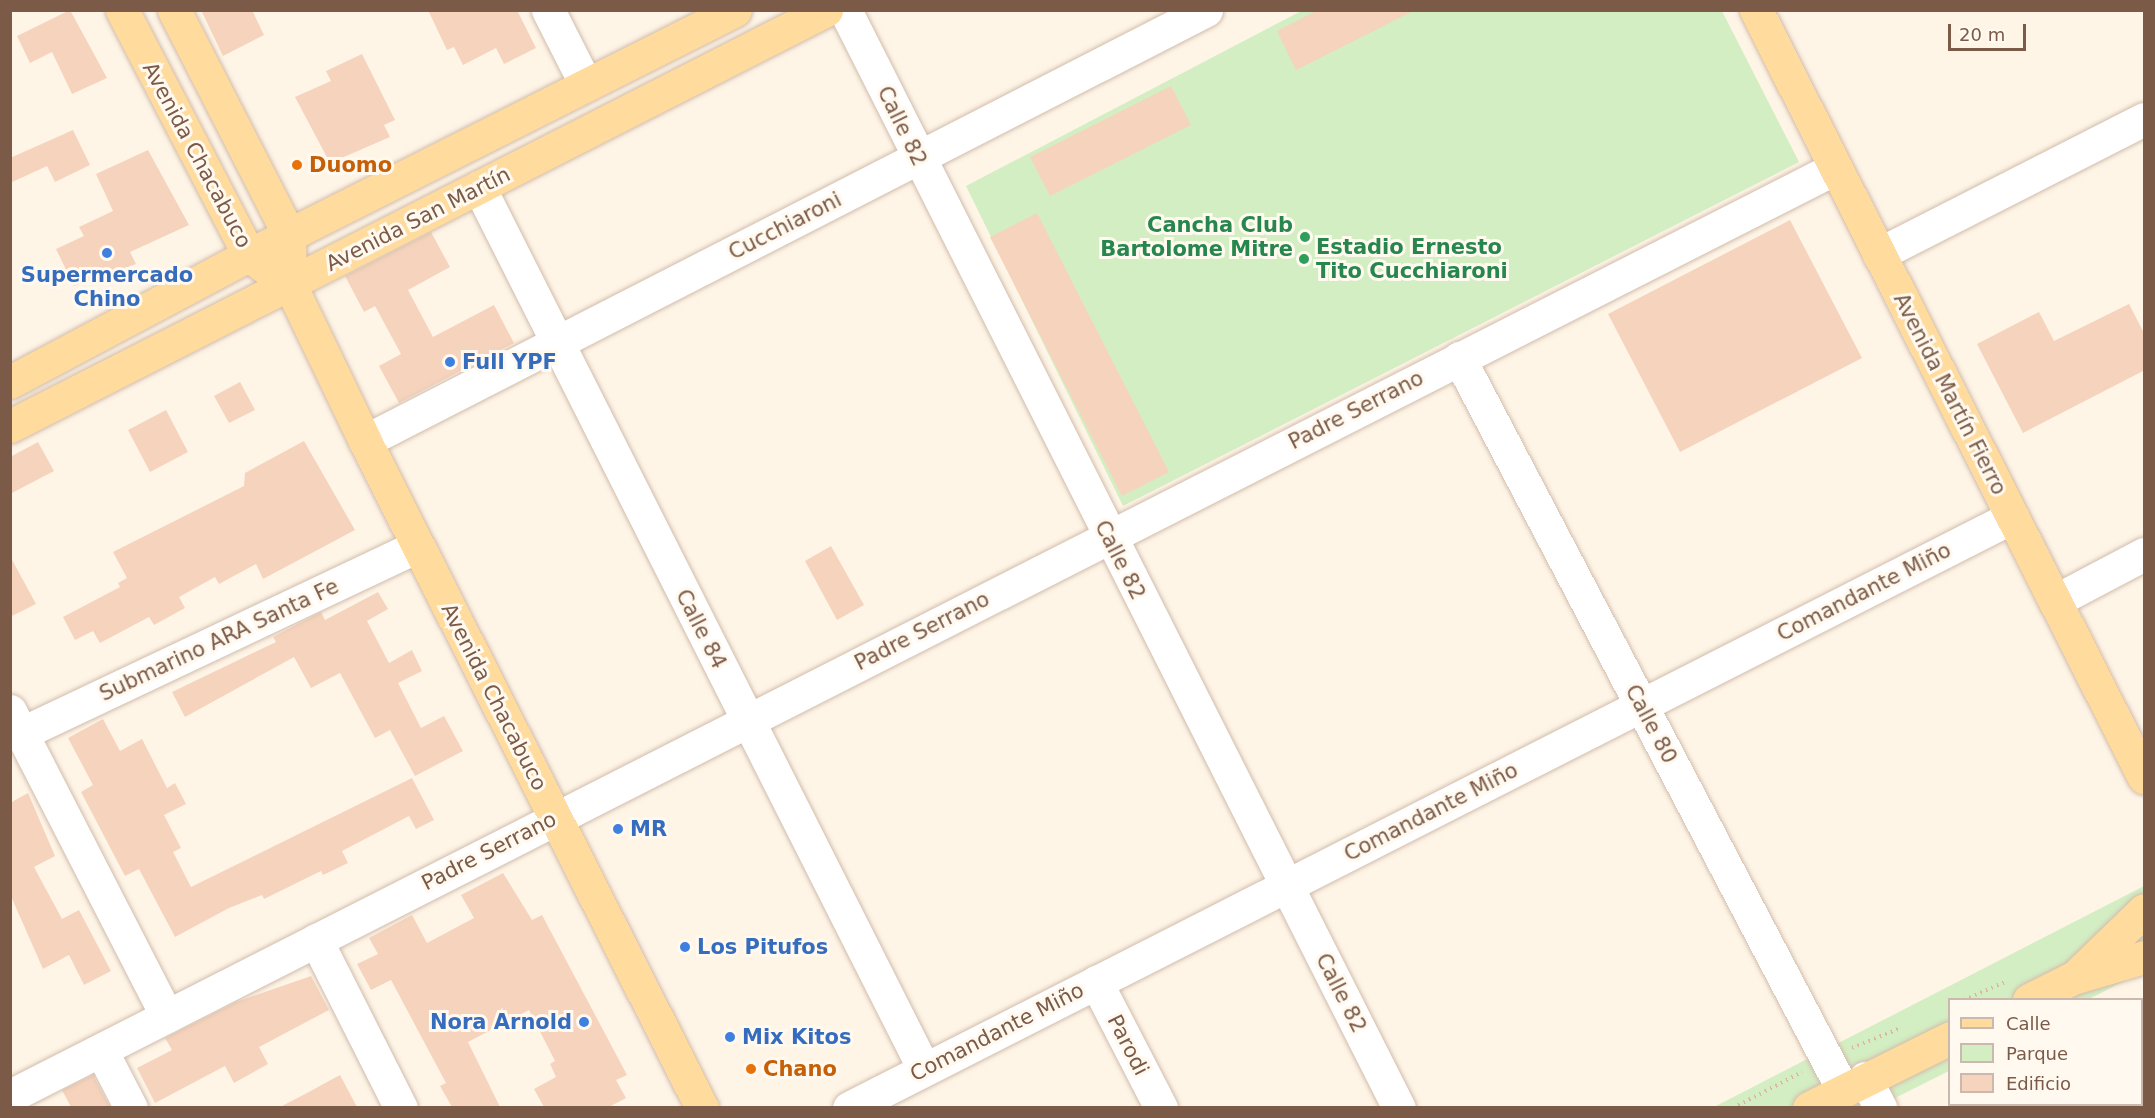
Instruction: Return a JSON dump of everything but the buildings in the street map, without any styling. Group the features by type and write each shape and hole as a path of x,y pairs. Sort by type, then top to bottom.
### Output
{"main road":[{"name":"Avenida Chacabuco","path":"122,10 249,255 290,285"},
{"name":"Avenida Chacabuco","path":"174,10 289,235 290,285 364,441 702,1107"},
{"name":"Avenida San Martín","path":"10,382 249,255 735,10"},
{"name":"Avenida San Martín","path":"10,426 826,10"},
{"name":"Avenida Martín Fierro","path":"1756,10 2145,777"},
{"path":"2073,978 2145,910"},
{"path":"2031,998 2073,978 2145,957"},
{"path":"1809,1107 1948,1039"}],"street":[{"path":"548,10 586,85"},
{"name":"Calle 82","path":"845,10 917,158 1399,1107"},
{"name":"Cucchiaroni","path":"364,441 1206,10"},
{"path":"1879,254 2145,119"},
{"name":"Padre Serrano","path":"10,1096 1835,168"},
{"name":"Calle 84","path":"479,187 924,1069"},
{"name":"Calle 80","path":"1459,358 1642,705 1854,1084 1880,1107"},
{"name":"Comandante Miño","path":"849,1107 2012,517"},
{"name":"Submarino ARA Santa Fe","path":"16,722 417,546"},
{"path":"2055,602 2145,554"},
{"path":"16,722 166,1016"},
{"path":"316,940 401,1107"},
{"name":"Parodi","path":"1096,982 1161,1107"},
{"path":"101,1050 131,1107"}],"green space":[{"name":"Estadio Ernesto Tito Cucchiaroni","path":"1303,10 1722,11 1799,162 1123,506 966,186"},
{"path":"2144,886 2144,971 2091,998 1948,998 1948,1072 1877,1107 1712,1108"}],"place":[{"name":"Duomo","path":"297,165"},
{"name":"Cancha Club Bartolome Mitre","path":"1305,237"},
{"name":"Supermercado Chino","path":"107,253"},
{"name":"Estadio Ernesto Tito Cucchiaroni","path":"1304,259"},
{"name":"Full YPF","path":"450,362"},
{"name":"MR","path":"618,829"},
{"name":"Los Pitufos","path":"685,947"},
{"name":"Nora Arnold","path":"584,1022"},
{"name":"Mix Kitos","path":"730,1037"},
{"name":"Chano","path":"751,1069"}]}
